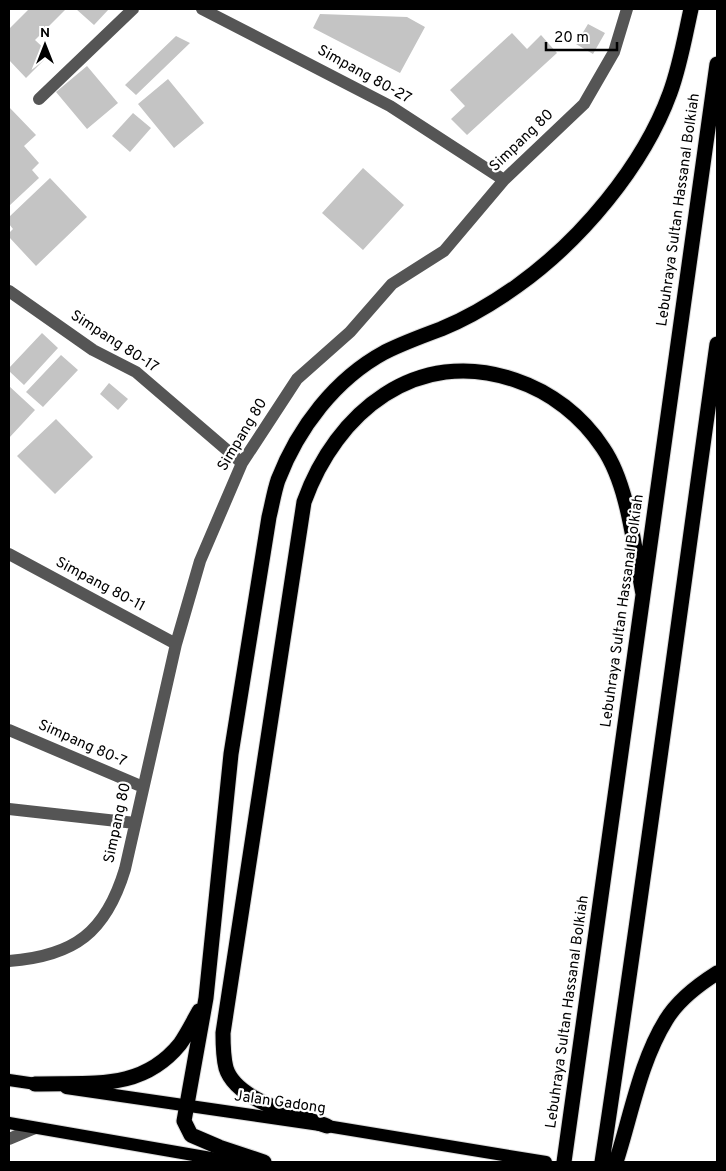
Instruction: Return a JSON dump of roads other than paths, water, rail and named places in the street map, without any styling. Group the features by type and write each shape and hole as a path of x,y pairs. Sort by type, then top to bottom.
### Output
{"highway":[{"path":"264,1162 219,1148 191,1135 184,1121 185,1106 206,998 231,754 266,536 278,481 295,443 315,412 350,376 384,352 483,309 518,286 572,240 623,179 653,131 670,93 691,9"},
{"name":"Lebuhraya Sultan Hassanal Bolkiah","path":"564,1162 717,64"},
{"path":"602,1162 634,955 717,344"},
{"path":"327,1126 254,1098 236,1085 227,1070 223,1033 303,510 312,481 323,459 337,438 355,418 379,398 403,383 429,374 476,371 502,375 532,385 555,398 581,420 604,448 620,484 643,594"},
{"path":"616,1162 646,1064 663,1026 684,999 700,984 717,973"},
{"path":"35,1084 118,1082 147,1073 166,1059 181,1042 206,998"}],"main road":[{"name":"Jalan Gadong","path":"9,1080 327,1126 546,1162"},
{"path":"9,1123 234,1162"}],"street":[{"path":"39,99 133,9"},
{"name":"Simpang 80-27","path":"202,9 390,106 504,180"},
{"name":"Simpang 80","path":"9,961 35,959 62,951 82,939 102,920 116,896 135,823 176,644 200,562 242,463 297,380 350,332 392,284 444,251 504,180 584,104 614,52 627,9"},
{"name":"Simpang 80-17","path":"9,291 92,350 136,372 242,463"},
{"name":"Simpang 80-11","path":"9,554 176,644"},
{"name":"Simpang 80-7","path":"9,730 142,787"},
{"path":"9,809 135,823"},
{"path":"9,1139 35,1128"}]}
